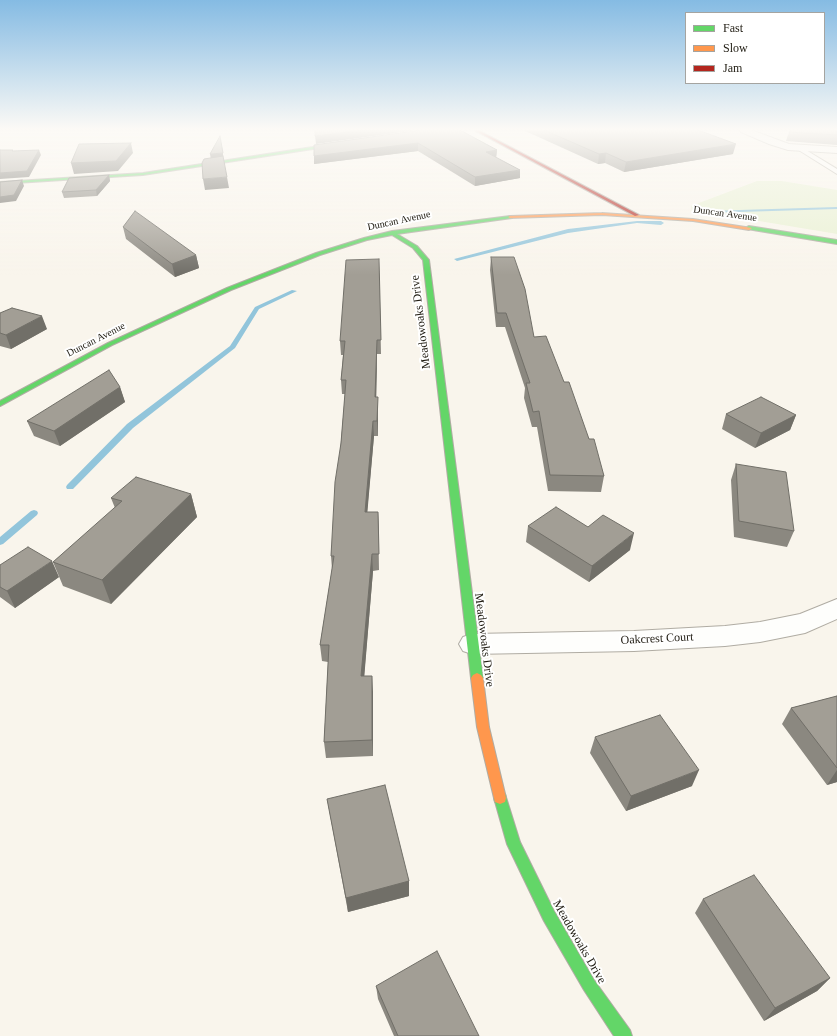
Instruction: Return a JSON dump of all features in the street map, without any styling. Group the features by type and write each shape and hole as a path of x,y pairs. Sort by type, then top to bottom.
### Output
{"street":[{"path":"0,183 74,178"},
{"path":"571,178 621,204 637,215"},
{"name":"Duncan Avenue","path":"0,404 110,344 222,292 318,254 392,233 438,224 506,217 573,214 637,215 720,223 837,242"},
{"name":"Meadowoaks Drive","path":"392,233 415,247 426,260 483,727 497,788 514,844 549,916 589,986 624,1036"},
{"name":"Oakcrest Court","path":"472,644 634,641 725,636 760,632 805,623 837,608"}],"green space":[{"path":"757,181 782,181 837,190 837,234 759,221 692,213 691,206"}],"building":[{"path":"69,178 106,178 96,190 62,192"},
{"path":"22,180 14,195 0,197 0,182"},
{"path":"135,211 196,255 172,264 123,227"},
{"path":"491,257 514,257 525,289 534,337 546,336 564,382 569,382 589,439 594,439 604,476 550,475 539,411 533,412 526,383 530,383 506,313 497,313"},
{"path":"379,259 381,340 377,340 375,397 378,397 377,421 373,421 365,512 378,512 379,554 372,554 361,676 372,676 372,740 324,742 329,645 320,645 334,556 331,556 335,482 341,443 346,380 341,380 345,341 340,341 346,260"},
{"path":"12,308 42,316 6,335 0,333 0,313"},
{"path":"109,370 120,387 54,431 27,421"},
{"path":"761,397 796,415 761,433 726,414"},
{"path":"736,464 786,472 794,531 739,521"},
{"path":"136,477 191,494 102,580 53,562 122,501 111,498"},
{"path":"556,507 588,527 603,515 634,533 592,566 528,526"},
{"path":"28,547 52,561 7,591 0,587 0,565"},
{"path":"837,696 837,768 791,708"},
{"path":"660,715 699,770 631,796 595,737"},
{"path":"385,785 409,881 346,898 327,799"},
{"path":"754,875 830,978 775,1008 703,899"},
{"path":"437,951 479,1036 398,1036 376,986"}],"waterway":[{"path":"707,212 837,208"},
{"path":"457,259 568,231 637,222 661,223"},
{"path":"70,487 130,426 233,347 257,308 294,291"},
{"path":"0,542 34,513"}],"traffic: fast":[{"path":"0,183 74,178"},
{"path":"0,404 110,344 229,289 318,254 366,239 408,230 510,217"},
{"path":"749,228 837,242"},
{"path":"392,233 415,247 426,260 477,678"},
{"path":"500,798 514,844 549,916 589,985 624,1036"}],"traffic: slow":[{"path":"510,217 602,214 693,220 749,228"},
{"path":"477,678 483,727 500,798"}],"traffic: jam":[{"path":"568,178 637,215"}]}
